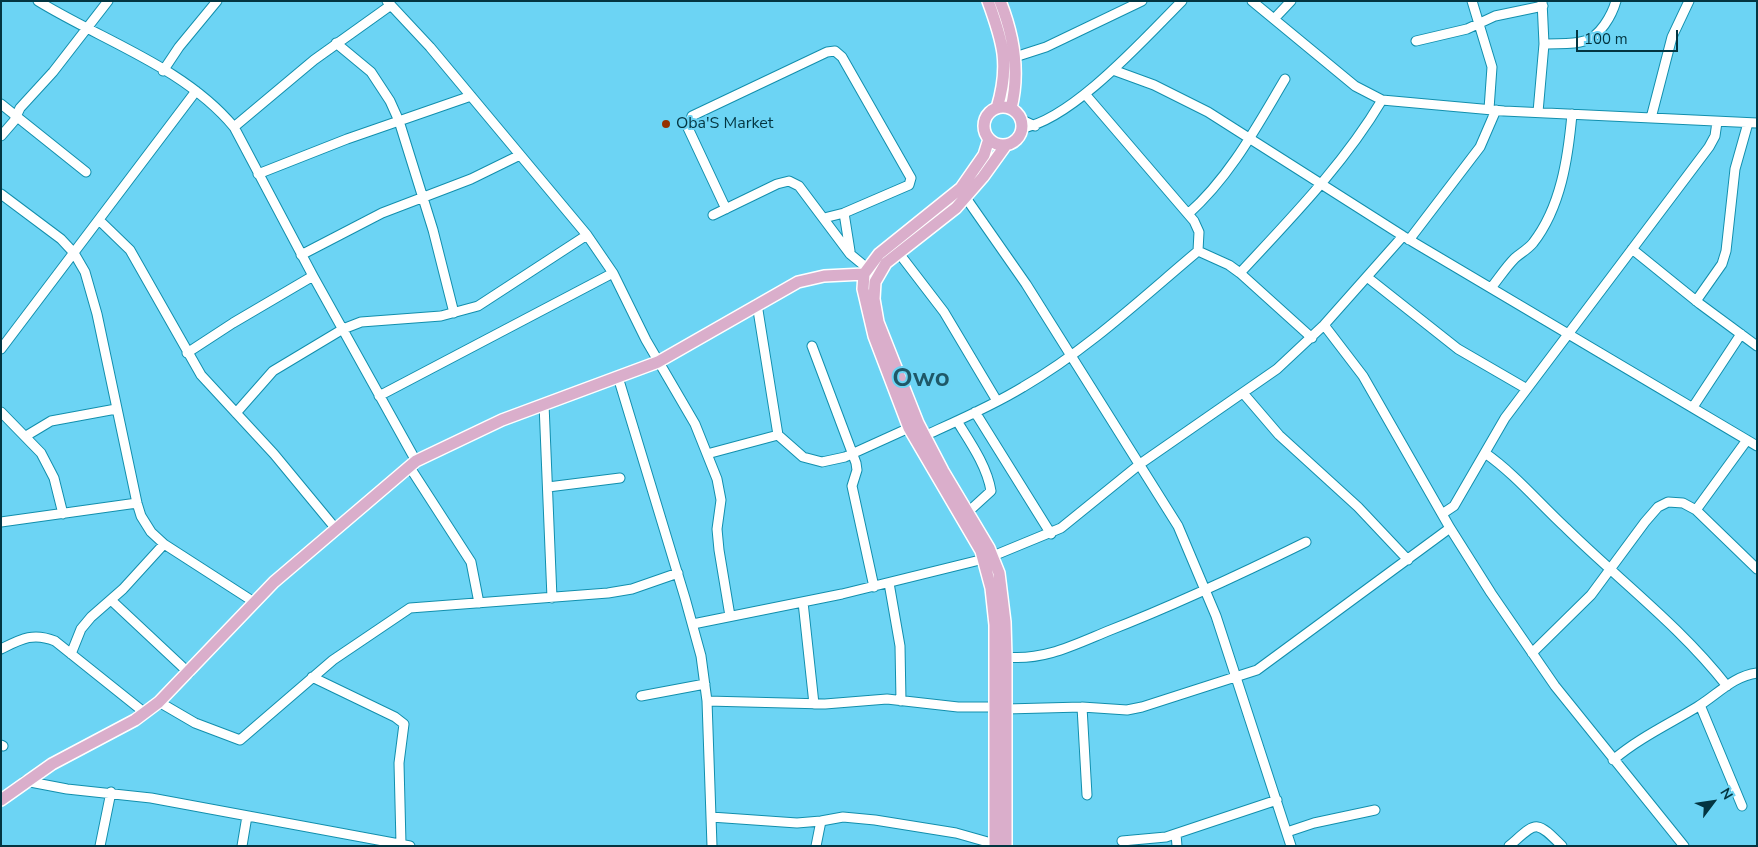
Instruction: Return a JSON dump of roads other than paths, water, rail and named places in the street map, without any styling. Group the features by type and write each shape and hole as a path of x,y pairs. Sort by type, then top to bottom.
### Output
{"main road":[{"path":"988,1 1005,56 1003,87 997,108"},
{"path":"998,845 1000,708 995,625 988,557 909,428 906,410 878,322 874,300 875,282 880,271 898,252 966,198 1006,145 1018,137 1021,124 1011,108 1014,92 1015,58 1008,22 1000,1"},
{"path":"1006,145 997,144 989,139 984,131 984,121 989,113 997,108 1011,108"},
{"path":"989,139 984,155 961,188 879,254 865,271 864,298 872,328 906,410 924,436 968,512 1001,587 1006,657 1000,708"},
{"path":"1,800 25,781 52,764 145,713 159,702 189,673 274,582 413,464 465,436 544,404 658,362 785,288 810,278 865,271"}],"street":[{"path":"38,1 196,91 218,109 234,127 379,396 413,464 471,562 479,603"},
{"path":"1,136 20,108 53,72 108,1"},
{"path":"163,71 179,47 217,1"},
{"path":"1015,58 1046,47 1142,1"},
{"path":"1021,124 1035,126 1085,94 1113,70 1182,1"},
{"path":"1252,1 1355,86 1382,100 1493,110 1752,123 1735,169 1724,258 1722,264 1696,302"},
{"path":"1274,19 1291,1"},
{"path":"693,624 874,587 988,557 1051,534 1069,522 1140,464 1277,369 1312,338 1367,277 1406,238 1480,147 1493,110 1492,67 1477,24 1472,1"},
{"path":"1544,44 1583,42 1589,39 1606,22 1616,1"},
{"path":"1651,118 1672,37 1689,1"},
{"path":"234,127 255,107 389,3 471,96 587,234 613,273 658,362 668,374 695,424 718,479 722,500 717,529 730,616"},
{"path":"1416,41 1451,34 1495,16 1542,4 1544,44 1538,112"},
{"path":"336,43 371,72 390,101 399,120 424,198 454,313"},
{"path":"726,209 688,128 692,116 826,52 836,52 842,57 911,178 909,185 844,213 824,218"},
{"path":"1113,70 1154,85 1208,112 1406,238 1757,446"},
{"path":"1188,214 1210,192 1249,138 1285,79"},
{"path":"1,348 196,91"},
{"path":"924,436 1024,387 1105,330 1198,251 1199,232 1188,214 1085,94"},
{"path":"258,174 399,120 471,96"},
{"path":"1240,273 1349,150 1382,100"},
{"path":"1,104 86,172"},
{"path":"1491,288 1515,258 1531,245 1548,219 1555,202 1564,168 1572,114"},
{"path":"1442,514 1454,506 1505,418 1569,334 1587,306 1632,250 1708,147 1715,136 1718,122"},
{"path":"301,254 373,217 493,169 520,155"},
{"path":"713,215 777,184 789,181 799,186 865,271"},
{"path":"1,194 61,239 74,253 85,272 141,516 151,532 164,544 254,602"},
{"path":"966,198 1071,355 1178,526 1206,589 1292,846"},
{"path":"844,213 850,254"},
{"path":"99,220 130,250 187,354 201,375 274,454 336,528"},
{"path":"236,413 274,371 343,329 361,322 454,313 478,306 587,234"},
{"path":"1632,250 1696,302 1757,346"},
{"path":"1198,251 1229,265 1240,273 1312,338"},
{"path":"898,252 944,312 997,401"},
{"path":"379,396 613,273"},
{"path":"187,354 232,324 313,276"},
{"path":"1367,277 1458,349 1527,389"},
{"path":"757,304 778,435 804,457 814,461 832,461 853,454 909,428"},
{"path":"1324,325 1363,376 1450,528 1532,654 1613,760 1684,846"},
{"path":"1693,407 1740,334"},
{"path":"812,346 853,454 857,470 853,491 874,587"},
{"path":"618,377 693,624 708,700 712,846"},
{"path":"1243,393 1279,435 1358,507 1408,560"},
{"path":"544,404 552,598"},
{"path":"26,436 51,421 116,410"},
{"path":"1,412 41,453 48,465 62,514"},
{"path":"976,412 1051,534"},
{"path":"957,421 976,453 987,476 991,491 968,512"},
{"path":"707,454 778,435"},
{"path":"1696,510 1747,440"},
{"path":"1485,453 1505,467 1566,529 1688,638 1727,686"},
{"path":"548,487 620,478"},
{"path":"1532,654 1591,595 1658,507 1668,502 1683,503 1696,510 1757,569"},
{"path":"1,522 137,503"},
{"path":"708,700 814,704 872,699 958,707 1082,707 1127,710 1142,708 1257,670 1450,528"},
{"path":"1006,657 1021,659 1050,654 1131,622 1306,542"},
{"path":"71,654 81,629 91,617 112,600 164,544"},
{"path":"159,702 195,723 240,740 312,677 354,644 410,608 552,598 632,589 678,573"},
{"path":"888,583 900,646 901,701"},
{"path":"112,600 189,673"},
{"path":"802,602 814,704"},
{"path":"1,650 28,636 42,636 55,641 145,713"},
{"path":"1613,760 1631,745 1700,705 1738,678 1757,673"},
{"path":"25,781 67,789 111,792 247,816 358,841 406,845 399,763 404,724 395,717 312,677"},
{"path":"641,696 705,684"},
{"path":"1700,705 1742,806"},
{"path":"1082,707 1087,795"},
{"path":"100,846 111,792"},
{"path":"1122,841 1176,834 1277,800"},
{"path":"1287,832 1314,822 1375,810"},
{"path":"242,846 247,816"},
{"path":"711,817 798,823 842,817 875,820 956,833 998,845"},
{"path":"816,846 821,821"},
{"path":"1509,846 1533,826 1539,826 1544,827 1562,846"},
{"path":"1176,834 1177,846"}],"place":[{"name":"Oba'S Market","path":"666,124"}],"district":[{"name":"Owo","path":"921,380"}]}
